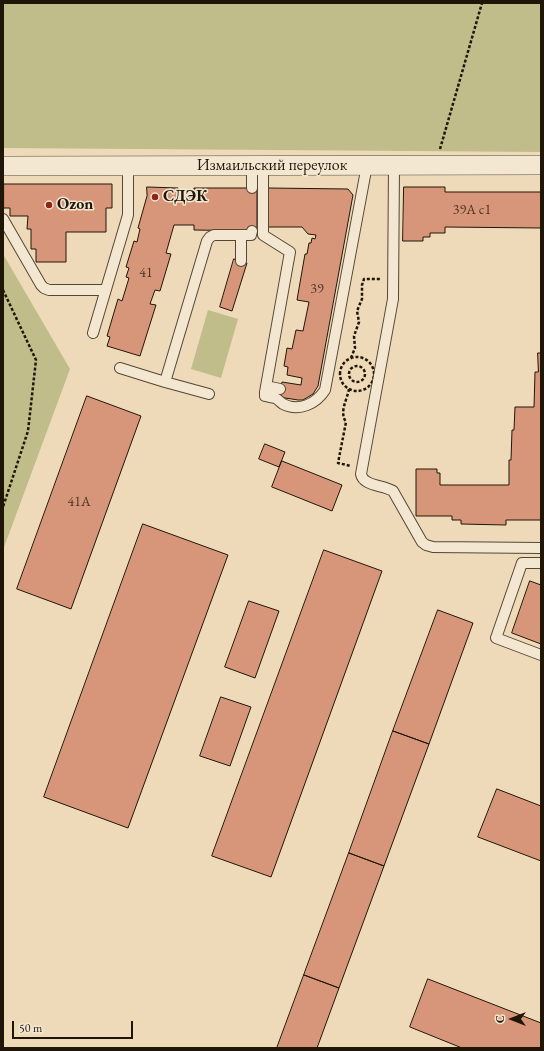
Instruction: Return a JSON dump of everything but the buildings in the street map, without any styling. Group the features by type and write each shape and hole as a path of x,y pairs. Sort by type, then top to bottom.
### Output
{"street":[{"name":"Измаильский переулок","path":"3,166 541,165"}],"lane":[{"path":"394,165 393,300 362,468 362,479 365,482 393,491 422,542 426,546 541,548"},
{"path":"93,332 128,215 128,166"},
{"path":"252,188 257,166"},
{"path":"257,166 263,235"},
{"path":"165,382 207,241 214,235 241,235 252,233 263,235 290,252 265,396 275,398 283,404 298,407 314,402 320,398 325,390 367,166"},
{"path":"3,219 44,288 50,290 105,290"},
{"path":"241,235 241,261"},
{"path":"120,368 209,394"},
{"path":"266,386 280,389"},
{"path":"541,563 522,563 496,638 541,655"}],"path":[{"path":"435,165 482,3"},
{"path":"351,358 355,348 354,336 358,322 358,311 362,300 362,285 364,279 393,279"},
{"path":"3,290 36,360 28,431 3,507"},
{"path":"360,357 365,359 370,363 374,374 370,385 366,389 354,391 349,389 341,380 340,369 344,363 351,358 360,357"},
{"path":"354,366 358,366 364,370 365,376 364,380 356,383 349,378 350,369 354,366"},
{"path":"349,389 343,408 343,418 346,422 338,463 362,468"}],"shaded area":[{"path":"3,3 541,3 541,152 3,148"},
{"path":"3,254 70,369 3,550"},
{"path":"208,310 238,319 221,378 191,369"}],"place":[{"name":"СДЭК","path":"155,197"},
{"name":"Ozon","path":"49,205"}]}
